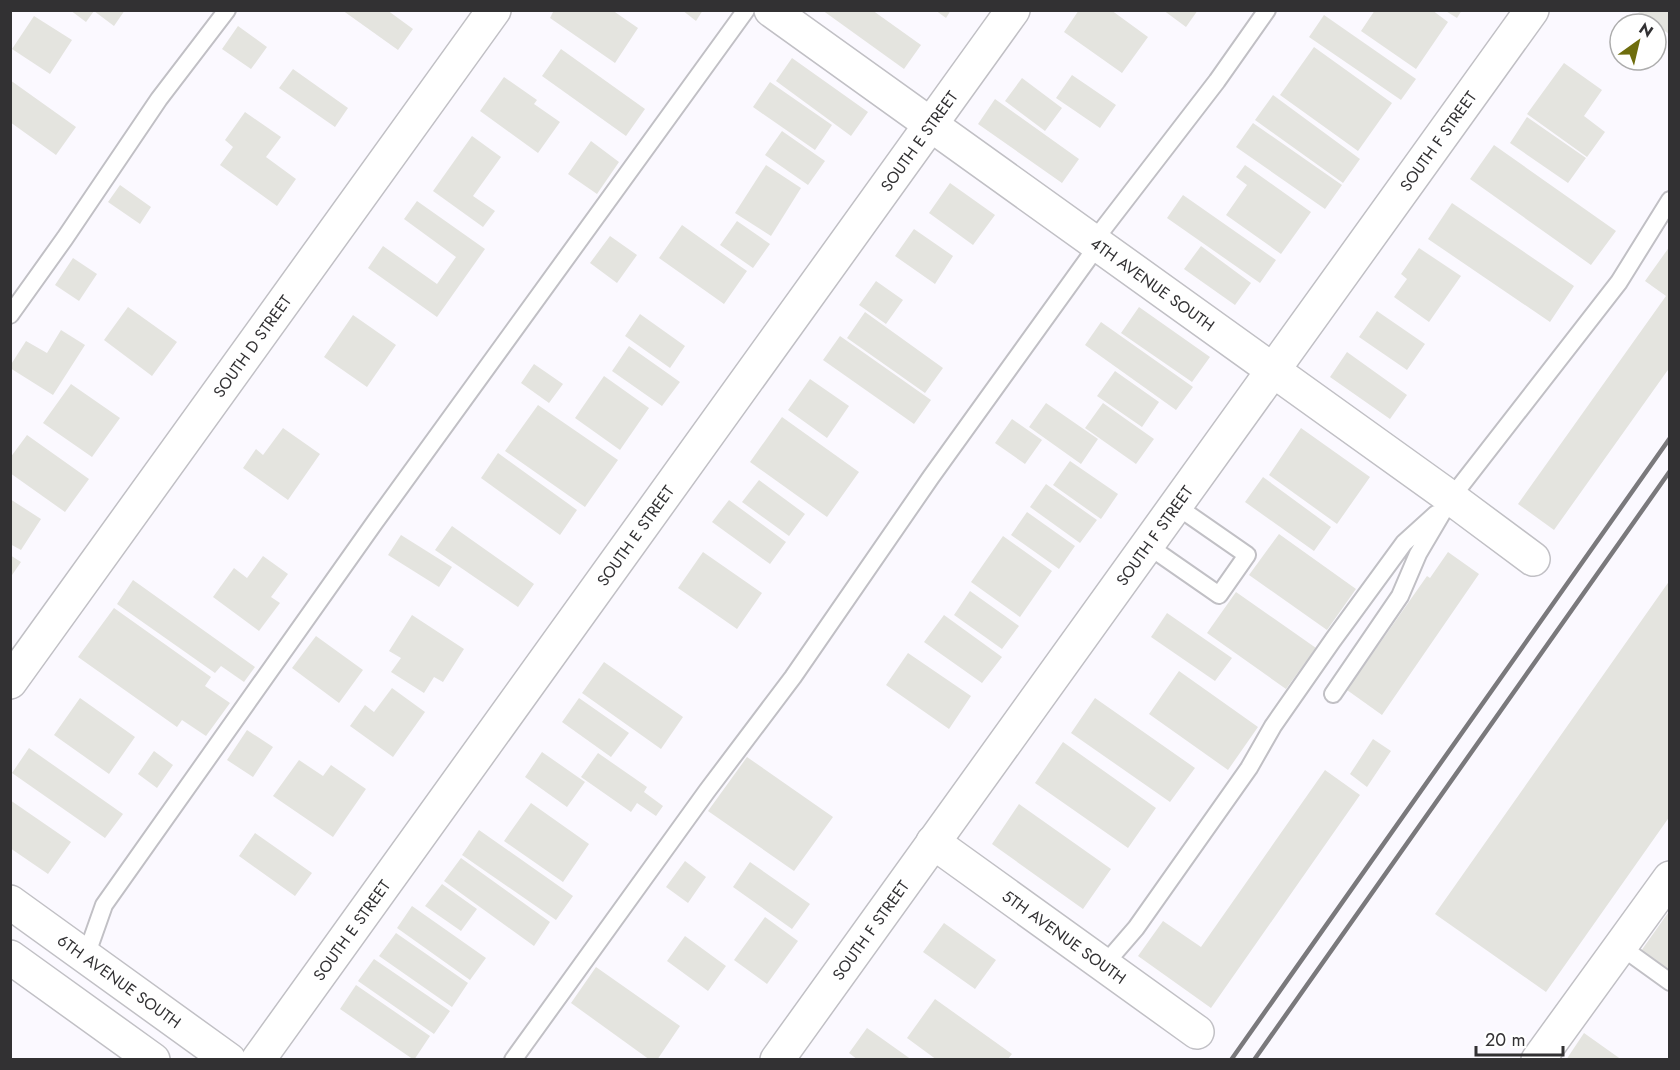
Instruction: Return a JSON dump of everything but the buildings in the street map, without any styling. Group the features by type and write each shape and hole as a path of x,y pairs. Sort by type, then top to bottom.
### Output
{"street":[{"name":"SOUTH D STREET","path":"10,682 494,10"},
{"name":"4TH AVENUE SOUTH","path":"771,10 1533,559"},
{"name":"SOUTH E STREET","path":"258,1059 1013,10"},
{"name":"SOUTH F STREET","path":"777,1059 1532,10"},
{"name":"5TH AVENUE SOUTH","path":"933,842 1197,1032"},
{"path":"1538,1059 1670,878"},
{"name":"6TH AVENUE SOUTH","path":"10,902 230,1059"},
{"path":"10,957 153,1059"}],"lane":[{"path":"10,315 159,99 227,10"},
{"path":"86,956 104,905 375,522 746,10"},
{"path":"513,1059 707,791 793,677 1095,244 1267,10"},
{"path":"1333,693 1400,596 1418,554 1451,498 1619,282 1670,200"},
{"path":"1104,965 1136,928 1242,778 1273,726 1404,543 1451,498"},
{"path":"1147,545 1219,596 1247,555 1175,505"},
{"path":"1620,946 1670,982"}],"railway":[{"path":"1231,1060 1670,438"},
{"path":"1254,1060 1670,471"}]}
